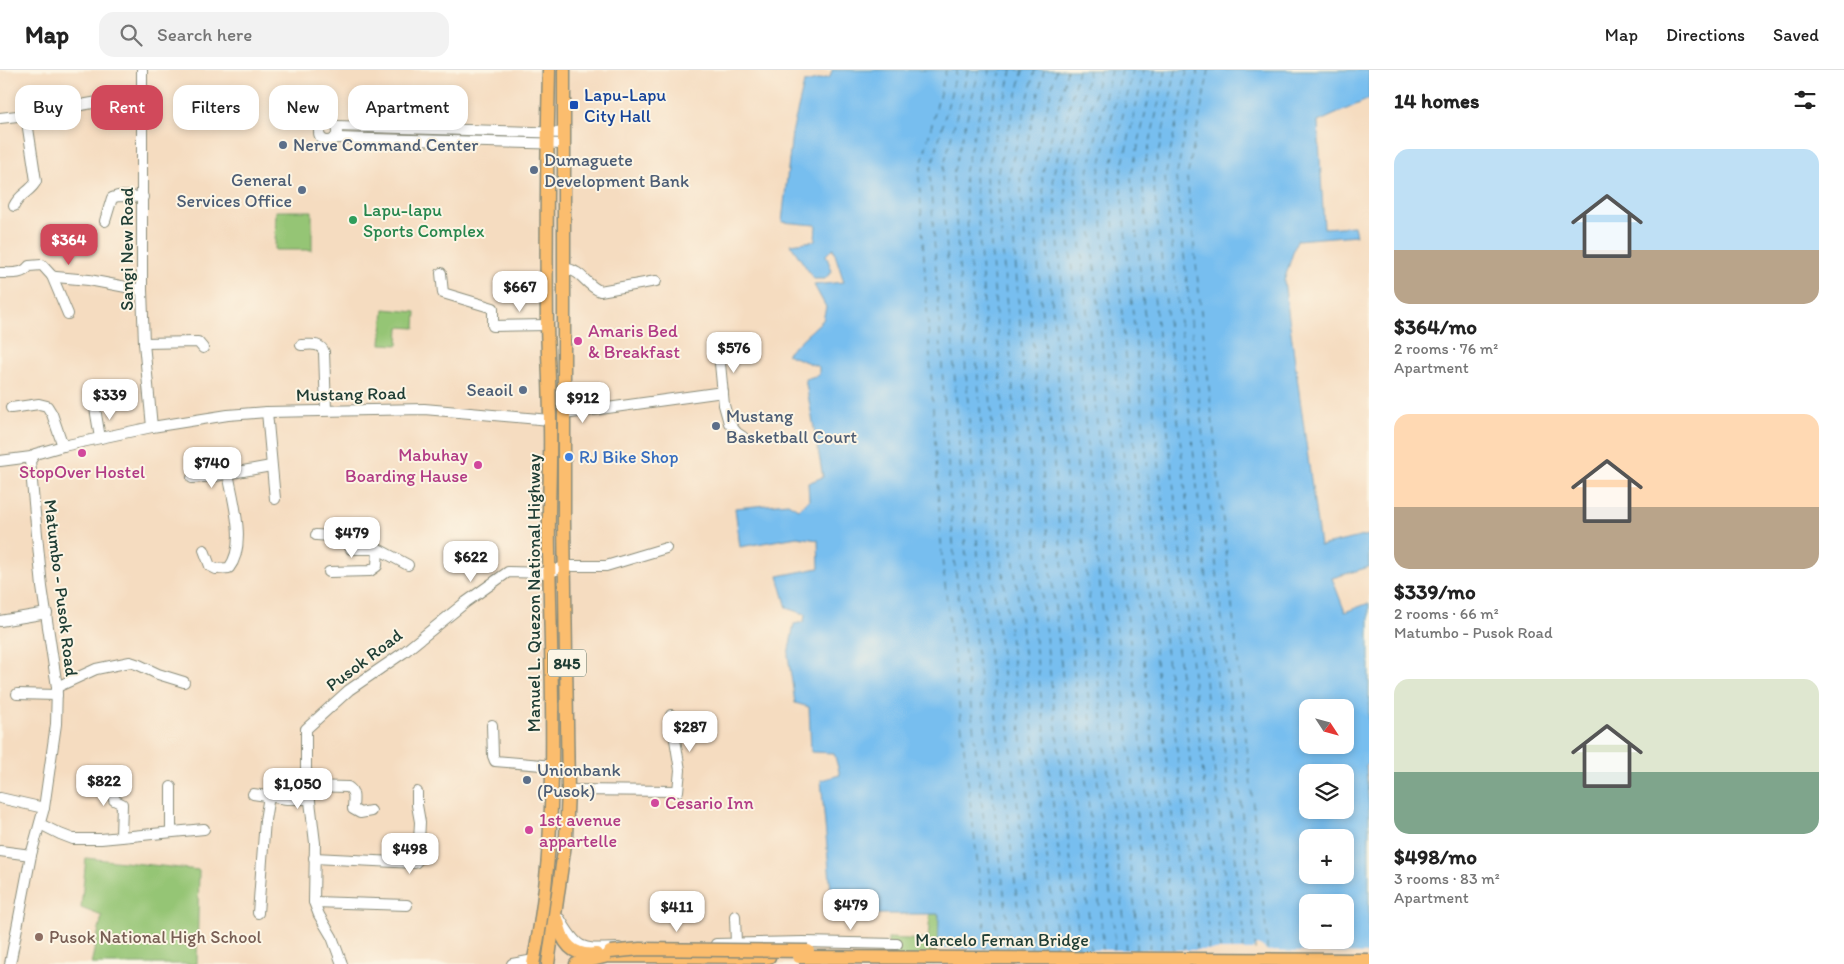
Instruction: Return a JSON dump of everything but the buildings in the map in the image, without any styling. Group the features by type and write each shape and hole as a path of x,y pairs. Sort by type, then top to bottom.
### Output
{"main road":[{"name":"Manuel L. Quezon National Highway","path":"534,962 550,836 553,766 549,573 550,420 547,325 549,70"},
{"name":"Manuel L. Quezon National Highway","path":"552,962 556,912 566,837 568,790 564,414 564,70"},
{"path":"550,836 566,837"},
{"path":"556,912 560,935 564,942 581,954 590,955 640,949 830,951 860,957"},
{"path":"537,946 552,962"},
{"name":"Marcelo Fernan Bridge","path":"576,964 608,956 1369,960"}],"street":[{"name":"Sangi New Road","path":"142,70 142,85"},
{"path":"0,118 15,116"},
{"path":"14,206 20,196 34,186 36,181 28,130"},
{"name":"Sangi New Road","path":"142,130 142,290 144,343 152,427"},
{"path":"320,130 319,134 325,141 335,138 420,141 565,139"},
{"path":"335,138 337,130"},
{"path":"420,141 419,130 548,139"},
{"path":"104,221 112,198 118,196 143,197"},
{"path":"0,273 22,272 29,266 42,265 52,276 68,314"},
{"path":"564,268 575,270 591,287 600,291 656,281"},
{"path":"441,273 443,293 493,308 493,326 547,325"},
{"path":"52,276 89,280 142,290"},
{"path":"144,343 197,342 203,348"},
{"path":"301,345 318,345 324,352 326,410"},
{"path":"725,347 719,349 724,405 729,424 743,437"},
{"path":"564,414 723,392"},
{"path":"11,408 39,404 47,406 52,414 63,446"},
{"path":"95,408 100,438"},
{"name":"Mustang Road","path":"152,427 228,415 326,410 424,409 550,420"},
{"path":"267,412 275,500"},
{"path":"0,461 31,457 35,454 63,446 152,427"},
{"name":"Matumbo - Pusok Road","path":"10,964 31,855 44,808 56,724 57,691 35,525 31,457"},
{"path":"192,478 271,466"},
{"path":"204,550 210,566 216,569 229,568 235,560 238,538 228,473"},
{"path":"316,535 345,537 351,549 378,550 408,565"},
{"name":"Pusok Road","path":"342,964 332,937 314,902 314,843 308,786 306,729 349,690 403,653 504,574 508,572 549,573 565,566 606,566 666,548"},
{"path":"329,572 370,571 377,566 378,550"},
{"path":"0,620 47,613"},
{"path":"17,694 57,691 96,669 130,662 158,674 184,682"},
{"path":"568,790 678,791 680,770 671,715"},
{"path":"492,725 493,756 495,761 553,766"},
{"path":"91,773 111,776 113,780 114,800 122,804 121,837"},
{"path":"308,786 348,787 352,789 354,794 353,809 360,813 371,811"},
{"path":"171,787 171,831"},
{"path":"314,858 414,863 418,860 420,822 417,805 418,792"},
{"path":"253,794 287,799 309,799"},
{"path":"258,913 265,820 269,796"},
{"path":"0,798 44,808"},
{"path":"40,824 72,839 101,839 204,829"},
{"path":"0,850 31,855"},
{"path":"314,902 407,905"},
{"path":"556,912 572,939 580,946 588,949 736,944 898,944"},
{"path":"735,916 736,944"},
{"path":"512,964 534,962"}],"green space":[{"path":"276,211 312,211 312,250 275,250"},
{"path":"384,309 416,312 415,328 399,327 398,345 381,344"},
{"path":"86,858 199,870 197,964 91,964 102,916 81,908"},
{"path":"930,914 939,914 938,964 888,964 888,938 928,940"}],"water":[{"path":"832,70 1369,70 1369,99 1318,122 1324,228 1354,226 1356,235 1297,240 1284,281 1320,546 1369,535 1369,567 1332,578 1345,612 1369,603 1369,764 1366,765 1369,810 1369,964 938,964 939,914 833,914 821,780 840,775 834,753 811,752 809,707 795,703 788,655 794,624 804,622 805,614 787,608 778,576 819,568 818,540 797,537 740,547 735,508 788,503 798,509 809,500 808,483 823,477 805,379 819,375 819,367 786,354 823,320 826,307 814,285 844,282 833,248 826,255 832,271 825,279 814,279 790,244 815,241 816,225 782,222 792,133 804,83 830,77"}],"pier":[{"path":"1058,944 1068,950 1252,950 1257,945 1260,945 1268,951 1369,954 1369,964 936,964 936,949 1053,950"}],"ferry route":[{"path":"946,70 919,174 942,558 986,936 984,953"},
{"path":"957,70 930,174 954,557 997,936 996,953"},
{"path":"968,70 942,174 966,556 1009,936 1007,953"},
{"path":"979,70 953,174 978,556 1021,936 1019,953"},
{"path":"990,70 964,174 990,555 1032,936 1031,953"},
{"path":"1001,70 975,175 1001,554 1044,937 1043,953"},
{"path":"1012,70 986,175 1013,554 1056,937 1055,953"},
{"path":"1023,70 997,175 1025,553 1068,937 1066,953"},
{"path":"1035,70 1009,175 1037,553 1079,937 1078,952"},
{"path":"1044,70 1020,175 1049,552 1091,937 1090,953"},
{"path":"1056,70 1031,176 1061,551 1103,937 1102,953"},
{"path":"1067,70 1042,176 1072,551 1115,937 1114,953"},
{"path":"1078,70 1053,176 1084,550 1126,938 1125,953"},
{"path":"1089,70 1064,176 1096,549 1138,938 1135,953"},
{"path":"1100,70 1075,176 1108,549 1150,938 1149,953"},
{"path":"1111,70 1087,177 1120,548 1162,938 1161,953"},
{"path":"1122,70 1098,177 1132,547 1173,938 1173,953"},
{"path":"1133,70 1109,177 1144,547 1185,938 1184,953"},
{"path":"1144,70 1120,177 1155,546 1197,938 1196,953"},
{"path":"1155,70 1131,177 1167,546 1209,939 1208,953"},
{"path":"1166,70 1142,178 1220,953"},
{"path":"1176,70 1153,178 1232,939 1231,953"},
{"path":"1187,70 1165,178 1244,939 1243,953"},
{"path":"1198,70 1176,178 1255,953"},
{"path":"1209,70 1187,178 1267,953"}],"place":[{"name":"Lapu-Lapu City Hall","path":"574,105"},
{"name":"Nerve Command Center","path":"283,145"},
{"name":"Dumaguete Development Bank","path":"534,170"},
{"name":"General Services Office","path":"302,190"},
{"name":"Lapu-lapu Sports Complex","path":"353,220"},
{"name":"Amaris Bed & Breakfast","path":"578,341"},
{"name":"Seaoil","path":"523,390"},
{"name":"Mustang Basketball Court","path":"716,426"},
{"name":"StopOver Hostel","path":"82,453"},
{"name":"RJ Bike Shop","path":"569,457"},
{"name":"Mabuhay Boarding Hause","path":"478,465"},
{"name":"Unionbank (Pusok)","path":"527,780"},
{"name":"Cesario Inn","path":"655,803"},
{"name":"1st avenue appartelle","path":"529,830"},
{"name":"Pusok National High School","path":"39,937"}]}
